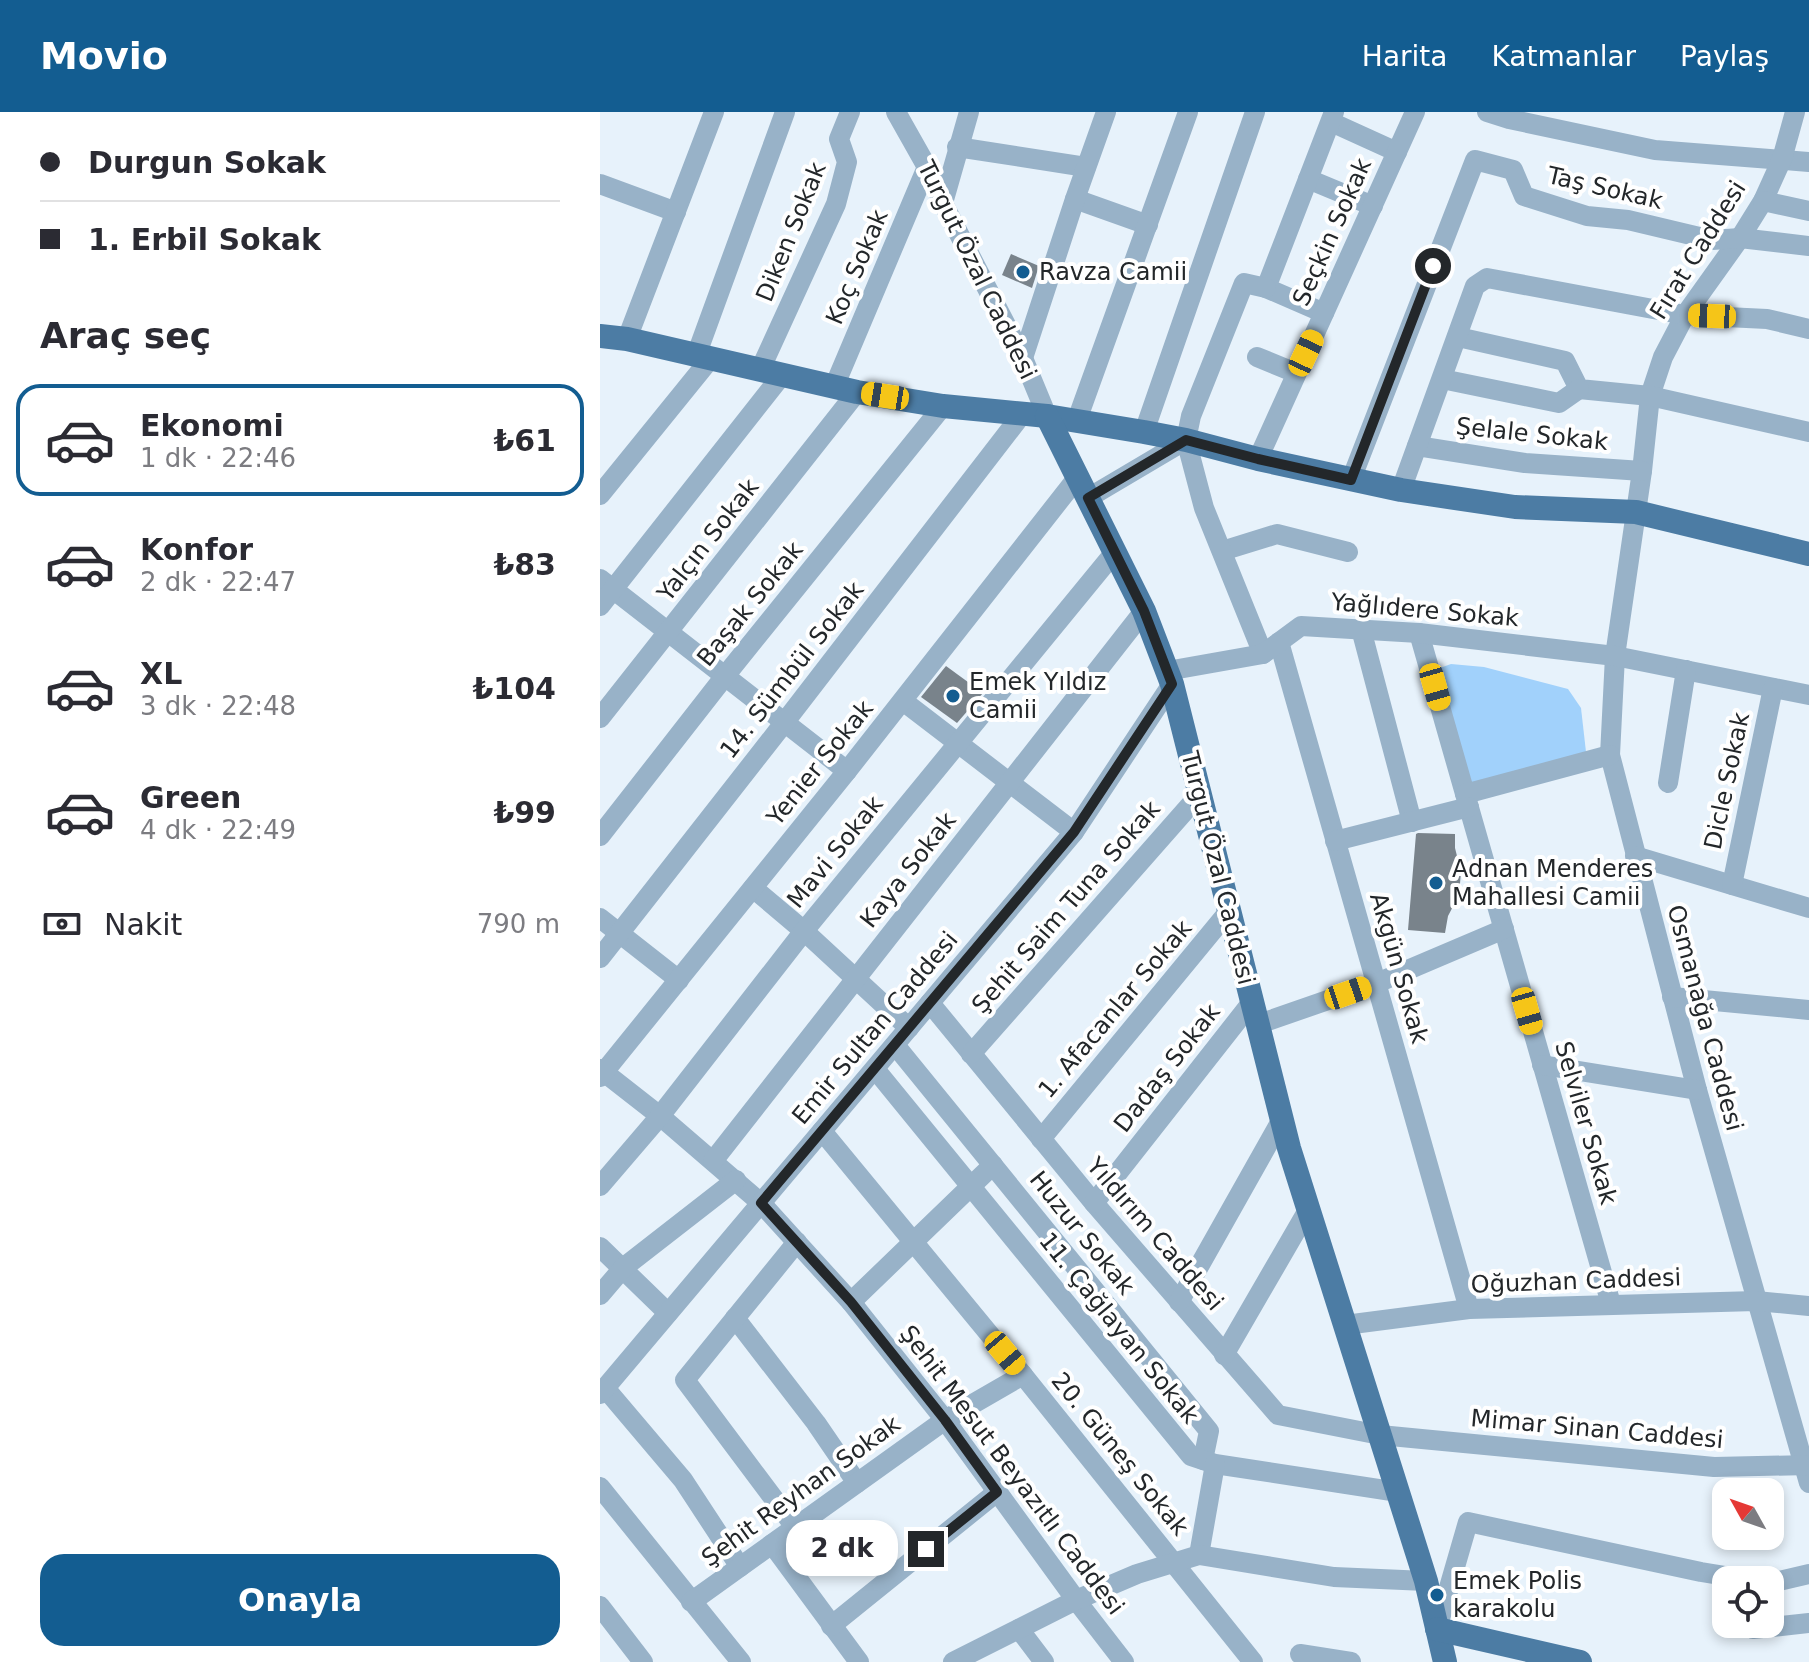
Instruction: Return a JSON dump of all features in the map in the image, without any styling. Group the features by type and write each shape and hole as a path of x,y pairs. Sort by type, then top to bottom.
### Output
{"main road":[{"path":"600,336 627,339 845,389 943,406 1077,420 1186,440 1401,490 1515,507 1636,512 1809,554"},
{"name":"Turgut Özal Caddesi","path":"1035,415 1082,488 1144,611 1170,677 1282,1119 1426,1581 1445,1662"},
{"path":"1437,1629 1580,1662"}],"street":[{"path":"627,339 714,112"},
{"path":"600,495 703,357 785,112"},
{"name":"Diken Sokak","path":"600,606 607,585 771,372 836,204 847,162 839,139 850,112"},
{"name":"Turgut Özal Caddesi","path":"896,112 1023,358 1035,415"},
{"path":"943,203 969,112"},
{"path":"1023,358 1106,112"},
{"path":"1077,420 1188,112"},
{"path":"1144,432 1255,112"},
{"name":"Seçkin Sokak","path":"1258,459 1415,112"},
{"path":"1487,112 1655,150 1809,162"},
{"name":"Fırat Caddesi","path":"1636,512 1650,396 1663,357 1685,315 1763,201 1782,159 1795,112"},
{"path":"1266,288 1332,117 1397,152"},
{"path":"957,147 1086,167"},
{"name":"Taş Sokak","path":"1351,480 1475,160 1513,170 1524,196 1587,216 1628,220 1712,240 1740,238"},
{"name":"Koç Sokak","path":"845,389 927,167"},
{"path":"1308,179 1373,206"},
{"path":"600,184 676,212"},
{"path":"1075,199 1148,225"},
{"path":"1763,201 1809,211"},
{"path":"1740,238 1809,246"},
{"path":"1401,490 1475,286 1487,278 1685,315 1767,319 1809,329"},
{"path":"1082,488 1186,440 1191,416 1244,283 1266,288 1324,313"},
{"path":"1458,337 1565,361 1579,389"},
{"path":"1257,357 1296,373"},
{"path":"1442,379 1559,403 1579,389 1650,396 1809,432"},
{"name":"Yalçın Sokak","path":"600,718 669,633 845,389"},
{"name":"Başak Sokak","path":"600,836 943,406"},
{"name":"14. Sümbül Sokak","path":"600,958 784,723 1035,415"},
{"name":"Akgün Sokak","path":"1186,440 1204,508 1271,648 1335,841 1469,1309"},
{"name":"Şelale Sokak","path":"1417,446 1525,463 1642,471"},
{"name":"Yenier Sokak","path":"601,1072 679,980 903,701 1082,488"},
{"name":"Osmanağa Caddesi","path":"1636,512 1615,656 1610,755 1697,1090 1807,1470"},
{"path":"1222,551 1277,534 1348,552"},
{"name":"Mavi Sokak","path":"600,1186 660,1116 804,931 1114,553"},
{"path":"607,585 847,771"},
{"name":"Kaya Sokak","path":"713,1161 1144,611"},
{"name":"Yağlıdere Sokak","path":"1170,677 1271,648 1301,626 1419,633 1615,656 1809,695"},
{"path":"1361,629 1412,822"},
{"name":"Selviler Sokak","path":"1419,633 1611,1304"},
{"path":"1668,783 1686,670"},
{"name":"Emir Sultan Caddesi","path":"602,1391 1074,832 1170,677"},
{"name":"Dicle Sokak","path":"1732,885 1773,688"},
{"path":"903,701 1074,832"},
{"path":"1335,841 1412,822 1467,800 1610,755"},
{"name":"Şehit Saim Tuna Sokak","path":"971,1054 1199,795"},
{"path":"1635,856 1809,908"},
{"path":"753,888 909,1028"},
{"name":"1. Afacanlar Sokak","path":"1041,1139 1229,911"},
{"path":"600,918 679,980"},
{"path":"1256,1013 1377,983 1504,929"},
{"path":"1672,997 1809,1010"},
{"name":"Yıldırım Caddesi","path":"930,1003 1094,1203 1278,1415 1380,1435"},
{"name":"Dadaş Sokak","path":"1094,1203 1256,1013"},
{"name":"Huzur Sokak","path":"895,1045 1209,1431 1209,1462"},
{"path":"1542,1065 1697,1090"},
{"name":"11. Çağlayan Sokak","path":"875,1069 1191,1456 1209,1462"},
{"name":"Şehit Mesut Beyazıtlı Caddesi","path":"601,1072 660,1116 736,1180 761,1203 851,1302 945,1420 1124,1662"},
{"path":"1179,1302 1282,1119"},
{"name":"20. Güneş Sokak","path":"822,1131 1253,1662"},
{"path":"851,1302 993,1165"},
{"path":"600,1295 623,1268 736,1180"},
{"path":"1224,1355 1308,1210"},
{"path":"795,1527 685,1380 797,1242"},
{"path":"600,1247 668,1313"},
{"name":"Oğuzhan Caddesi","path":"1345,1325 1469,1309 1756,1301 1809,1306"},
{"path":"735,1318 816,1423 857,1483"},
{"name":"Şehit Reyhan Sokak","path":"691,1602 945,1420 1023,1375"},
{"path":"602,1391 683,1480 740,1567"},
{"name":"Mimar Sinan Caddesi","path":"1380,1435 1714,1467 1807,1470"},
{"path":"1199,1555 1209,1462 1398,1492"},
{"path":"600,1487 741,1662"},
{"path":"831,1626 997,1492"},
{"path":"1437,1629 1468,1522 1712,1574"},
{"path":"772,1544 859,1662"},
{"path":"953,1662 1076,1600 1137,1574 1199,1555 1334,1577 1426,1581"},
{"path":"1784,1580 1809,1574"},
{"path":"600,1606 643,1662"},
{"path":"1784,1626 1809,1623"},
{"path":"1019,1629 1044,1662"},
{"path":"1300,1654 1351,1662"}],"shaded area":[{"path":"1451,664 1484,667 1568,689 1581,708 1586,752 1468,787 1437,669"}],"building":[{"name":"Ravza Camii","path":"1011,254 1039,266 1032,288 1002,275"},
{"name":"Emek Yıldız Camii","path":"946,666 983,693 957,723 921,697"},
{"name":"Adnan Menderes Mahallesi Camii","path":"1418,833 1455,834 1461,872 1459,895 1448,916 1445,933 1408,930"}],"place":[{"name":"Ravza Camii","path":"1023,272"},
{"name":"Emek Yıldız Camii","path":"953,696"},
{"name":"Adnan Menderes Mahallesi Camii","path":"1436,883"},
{"name":"Emek Polis karakolu","path":"1437,1595"}],"route":[{"path":"926,1549 997,1492 945,1420 851,1302 761,1203 1074,832 1172,684 1144,611 1088,498 1186,440 1351,480 1433,266"}]}
